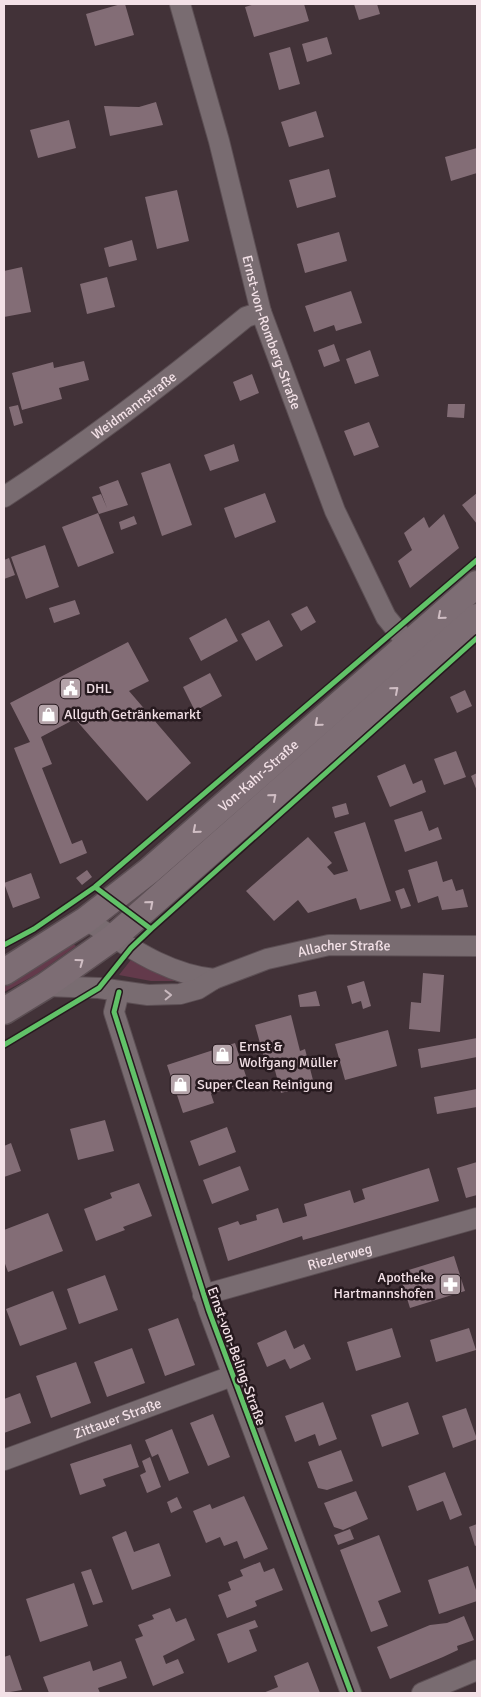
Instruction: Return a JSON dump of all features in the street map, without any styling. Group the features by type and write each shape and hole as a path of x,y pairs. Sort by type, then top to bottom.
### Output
{"main road":[{"name":"Von-Kahr-Straße","path":"4,972 86,920 149,871 477,584"},
{"name":"Von-Kahr-Straße","path":"45,986 114,937 477,617"},
{"path":"4,1010 45,986"}],"street":[{"name":"Ernst-von-Romberg-Straße","path":"180,4 219,141 261,312 335,511 386,617 408,644"},
{"name":"Weidmannstraße","path":"4,497 64,458 161,386 246,317 261,312"},
{"name":"Allacher Straße","path":"86,920 164,967 195,977 214,979"},
{"name":"Allacher Straße","path":"45,986 99,988 119,992 180,994 198,989 214,979 267,959 329,945 477,946"},
{"name":"Ernst-von-Beling-Straße","path":"119,992 114,1012 203,1295 351,1693"},
{"name":"Riezlerweg","path":"203,1295 477,1218"},
{"name":"Zittauer Straße","path":"4,1460 232,1376"},
{"path":"422,1693 477,1670"}],"shaded area":[{"path":"73,944 76,946 37,974 4,992 4,978"},
{"path":"134,956 179,979 176,981 151,981 119,975"}],"building":[{"path":"125,4 134,35 95,46 86,14"},
{"path":"255,4 304,4 309,21 254,37 245,7"},
{"path":"354,4 377,4 380,14 359,20"},
{"path":"327,37 332,54 307,62 302,44"},
{"path":"290,47 300,84 279,90 269,53"},
{"path":"156,102 163,125 110,136 104,106 139,107"},
{"path":"316,111 324,137 289,147 281,122"},
{"path":"69,120 76,148 38,158 30,130"},
{"path":"477,148 477,173 451,181 445,157"},
{"path":"329,169 336,197 297,208 289,180"},
{"path":"177,190 189,241 157,249 145,197"},
{"path":"339,232 347,261 305,273 297,244"},
{"path":"132,240 137,260 109,267 104,248"},
{"path":"22,267 31,312 4,317 4,271"},
{"path":"107,277 115,307 87,314 80,284"},
{"path":"351,291 362,323 336,331 334,325 314,332 305,306"},
{"path":"334,344 340,361 324,367 318,350"},
{"path":"370,350 379,376 355,384 346,359"},
{"path":"84,361 89,380 59,388 62,399 22,410 12,373 53,362 54,368"},
{"path":"252,374 259,393 240,401 233,382"},
{"path":"448,404 465,404 464,418 447,417"},
{"path":"18,405 23,423 14,426 9,407"},
{"path":"369,422 379,447 354,456 344,431"},
{"path":"234,444 239,461 210,471 204,455"},
{"path":"170,463 192,525 162,536 141,473"},
{"path":"118,480 128,505 99,514 92,497 101,494 107,508 99,487"},
{"path":"265,493 276,522 235,538 224,508"},
{"path":"477,493 477,524 462,505"},
{"path":"98,513 114,553 78,567 62,527"},
{"path":"444,514 459,548 410,588 398,561 412,550 404,533 424,517 429,528"},
{"path":"134,516 137,524 121,530 119,522"},
{"path":"45,545 59,587 26,599 11,557"},
{"path":"9,558 15,575 4,579 4,560"},
{"path":"75,600 80,614 54,623 49,608"},
{"path":"307,606 316,622 301,631 291,614"},
{"path":"226,618 238,641 201,661 189,638"},
{"path":"269,620 283,646 256,661 241,634"},
{"path":"128,642 149,681 129,691 191,763 147,801 75,719 41,737 52,764 42,768 72,844 82,840 87,853 60,864 14,748 30,742 10,703"},
{"path":"210,673 222,696 195,711 183,687"},
{"path":"465,690 472,706 457,713 450,697"},
{"path":"456,751 466,777 444,785 434,759"},
{"path":"405,764 413,784 422,780 426,792 390,807 377,776"},
{"path":"477,773 477,791 471,776"},
{"path":"346,803 349,814 335,818 332,807"},
{"path":"422,811 429,831 438,827 442,839 405,852 394,820"},
{"path":"365,822 391,901 360,910 356,898 308,913 298,900 274,921 246,891 308,837 332,863 327,867 334,875 348,871 334,832"},
{"path":"437,861 443,882 452,879 456,891 463,889 468,907 442,910 438,896 418,903 408,870"},
{"path":"87,870 92,877 82,885 76,878"},
{"path":"31,873 40,898 13,908 4,883"},
{"path":"404,888 411,906 401,909 395,891"},
{"path":"423,973 444,975 440,1032 409,1029 411,1002 421,1003"},
{"path":"364,981 371,1006 363,1009 361,1001 352,1004 347,986"},
{"path":"316,991 320,1006 300,1007 298,995"},
{"path":"291,1015 300,1051 305,1049 314,1084 281,1093 273,1063 266,1065 255,1025"},
{"path":"388,1030 397,1066 345,1080 335,1044"},
{"path":"477,1038 477,1057 421,1068 418,1049"},
{"path":"235,1043 248,1082 211,1094 214,1103 183,1113 167,1065"},
{"path":"477,1089 477,1107 437,1114 434,1097"},
{"path":"105,1120 114,1151 78,1160 70,1129"},
{"path":"227,1127 236,1152 199,1166 190,1141"},
{"path":"11,1143 21,1171 4,1177 4,1146"},
{"path":"477,1162 477,1195 466,1198 457,1168"},
{"path":"240,1166 249,1190 212,1204 203,1180"},
{"path":"429,1168 439,1201 303,1240 302,1236 228,1261 218,1228 238,1221 240,1225 257,1220 256,1215 278,1208 283,1223 307,1216 304,1204 350,1190 354,1203 365,1199 362,1189"},
{"path":"139,1183 152,1216 123,1227 125,1230 96,1241 84,1209 112,1198 110,1193"},
{"path":"48,1213 63,1251 8,1272 4,1261 4,1230"},
{"path":"454,1256 465,1291 410,1308 399,1273"},
{"path":"105,1275 118,1310 79,1324 67,1289"},
{"path":"53,1291 67,1329 20,1346 6,1309"},
{"path":"178,1318 195,1365 165,1376 148,1329"},
{"path":"392,1328 401,1357 356,1371 347,1342"},
{"path":"469,1328 476,1350 436,1362 430,1340"},
{"path":"286,1330 294,1349 304,1344 311,1359 290,1369 285,1359 267,1367 257,1343"},
{"path":"132,1348 145,1383 107,1397 94,1362"},
{"path":"76,1362 91,1403 51,1418 36,1376"},
{"path":"20,1393 31,1423 4,1433 4,1399"},
{"path":"323,1402 337,1439 319,1446 315,1434 295,1442 285,1416"},
{"path":"408,1402 419,1434 382,1447 371,1415"},
{"path":"466,1408 477,1439 453,1448 442,1416"},
{"path":"213,1414 230,1457 208,1466 190,1423"},
{"path":"172,1429 189,1473 169,1481 158,1454 152,1457 145,1440"},
{"path":"131,1444 139,1467 103,1479 106,1486 80,1495 70,1464"},
{"path":"341,1450 353,1481 327,1490 318,1488 308,1462"},
{"path":"150,1457 161,1487 147,1493 140,1475 146,1472 142,1461"},
{"path":"445,1472 462,1515 450,1520 443,1501 417,1511 408,1486"},
{"path":"356,1491 368,1519 343,1530 334,1527 324,1503"},
{"path":"244,1496 268,1549 244,1559 237,1541 224,1546 220,1537 206,1543 193,1511 210,1504 212,1509"},
{"path":"177,1497 182,1508 171,1513 167,1502"},
{"path":"477,1524 477,1545 475,1546 469,1527"},
{"path":"350,1529 354,1539 338,1545 334,1535"},
{"path":"126,1531 134,1552 159,1543 171,1576 132,1590 112,1537"},
{"path":"379,1535 401,1592 378,1601 388,1626 371,1632 340,1550"},
{"path":"260,1562 264,1572 274,1568 283,1590 255,1601 257,1606 227,1618 218,1595 231,1590 228,1582 243,1576 240,1570"},
{"path":"468,1566 477,1593 477,1601 439,1614 428,1580"},
{"path":"91,1569 103,1602 93,1605 81,1572"},
{"path":"74,1583 88,1626 40,1642 26,1599"},
{"path":"170,1608 176,1622 186,1618 195,1640 163,1656 166,1664 178,1659 184,1673 153,1686 135,1639 143,1636 138,1625 154,1619 152,1615"},
{"path":"464,1616 474,1640 457,1646 458,1650 443,1657 390,1679 377,1647 430,1625 447,1623"},
{"path":"255,1620 258,1627 249,1630 257,1651 228,1663 217,1634"},
{"path":"10,1655 22,1690 4,1693 4,1657"},
{"path":"90,1661 93,1671 121,1661 127,1678 98,1688 100,1693 49,1693 43,1677"},
{"path":"308,1662 320,1693 263,1693 278,1687 274,1676"}],"cycle path":[{"path":"4,945 34,929 95,887 477,560"},
{"path":"4,1045 99,988 131,948 151,929 477,638"},
{"path":"95,887 151,929"},
{"path":"119,992 114,1012 209,1311 351,1693"}],"place":[{"name":"DHL","path":"70,688"},
{"name":"Allguth Getränkemarkt","path":"48,714"},
{"name":"Ernst & Wolfgang Müller","path":"223,1054"},
{"name":"Super Clean Reinigung","path":"181,1084"},
{"name":"Apotheke Hartmannshofen","path":"450,1285"}]}
